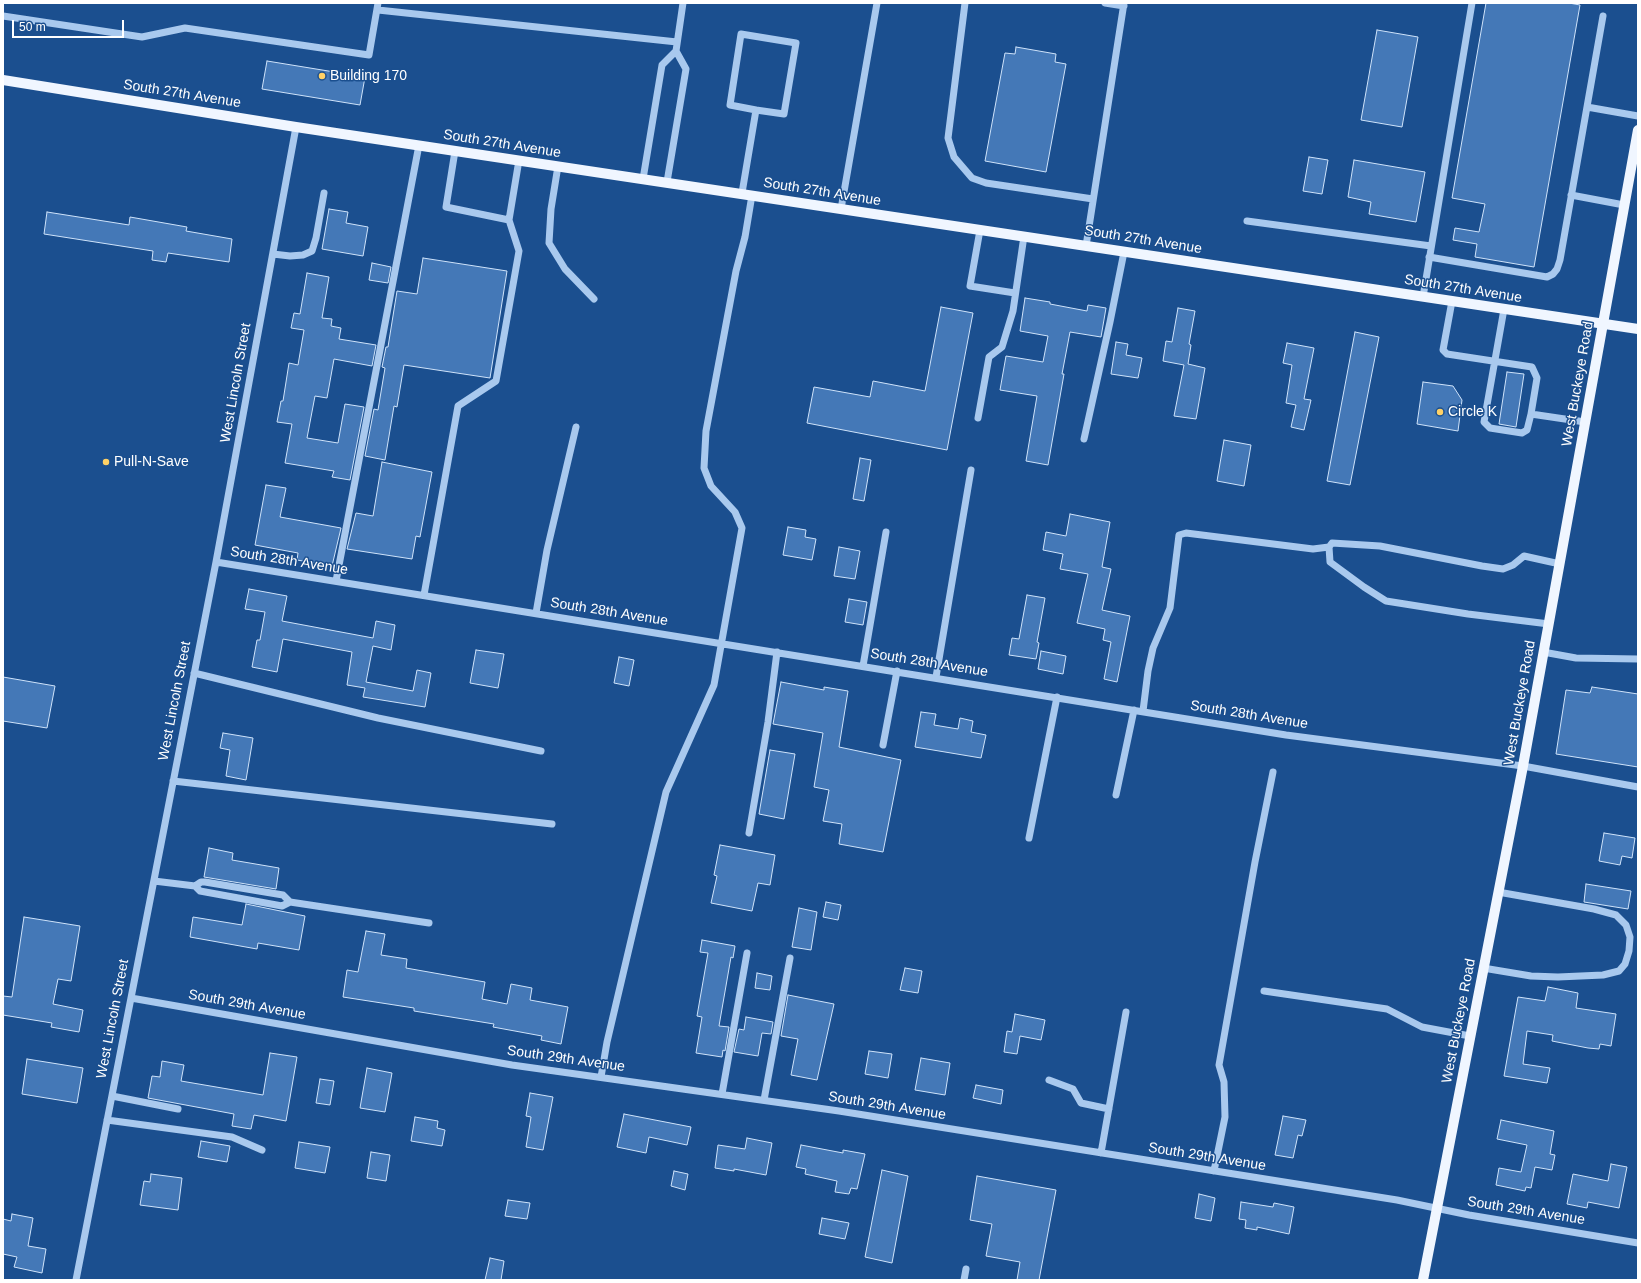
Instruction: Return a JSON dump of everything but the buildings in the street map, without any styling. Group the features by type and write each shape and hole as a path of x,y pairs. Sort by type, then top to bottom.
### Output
{"main road":[{"name":"South 27th Avenue","path":"3,80 296,127 643,178 1638,329"},
{"name":"West Buckeye Road","path":"1423,1280 1523,766 1638,130"}],"street":[{"path":"667,182 686,69 676,51 683,3"},
{"path":"841,209 877,3"},
{"path":"965,3 948,138 954,157 972,178 986,184 1093,199"},
{"path":"1086,246 1124,5 1105,3"},
{"path":"1423,297 1472,3"},
{"path":"3,16 142,37 185,28 369,55 378,6 677,42"},
{"path":"1429,257 1547,277 1553,274 1557,269 1560,260 1603,16"},
{"path":"741,34 796,43 784,114 756,110 730,105 741,34"},
{"path":"643,178 662,65 676,51"},
{"path":"1587,107 1638,116"},
{"path":"601,1077 608,1035 666,792 714,685 742,528 735,512 711,486 704,468 708,423 736,271 745,238 747,194 756,110"},
{"name":"West Lincoln Street","path":"76,1280 216,562 296,127"},
{"path":"336,581 419,145"},
{"path":"455,151 446,207 509,220"},
{"path":"424,595 458,406 496,381 519,251 509,220 520,160"},
{"path":"558,166 551,209 549,242 565,269 594,299"},
{"path":"273,254 290,256 303,255 312,250 316,238 324,193"},
{"path":"1571,195 1624,205"},
{"path":"1247,221 1431,246"},
{"path":"980,230 970,286 1015,293"},
{"path":"978,418 989,357 1002,347 1013,311 1024,236"},
{"path":"1084,439 1124,252"},
{"path":"1452,301 1443,350 1447,354 1495,361 1532,367 1535,372 1537,378 1531,414 1527,430 1522,433 1490,428 1484,422 1495,361 1504,309"},
{"path":"1531,414 1586,422"},
{"path":"536,613 547,550 576,427"},
{"path":"936,677 971,470"},
{"path":"863,666 886,532"},
{"path":"1143,711 1148,671 1152,655 1170,608 1179,535 1186,533 1313,549 1329,547 1332,543 1380,546 1482,566 1503,568 1513,565 1524,556 1560,564"},
{"path":"1329,547 1330,562 1364,588 1386,601 1468,614 1549,624"},
{"name":"South 28th Avenue","path":"216,562 936,677 1286,735 1523,766 1638,787"},
{"path":"749,833 768,722 777,652"},
{"path":"1544,652 1576,658 1638,659"},
{"path":"883,745 897,671"},
{"path":"194,672 378,718 541,750"},
{"path":"1030,838 1057,697"},
{"path":"1116,795 1134,710"},
{"path":"1214,1171 1224,1117 1224,1082 1219,1065 1255,862 1273,772"},
{"path":"173,781 552,824"},
{"path":"154,881 195,886 200,891 207,893 282,906 290,902 429,923"},
{"path":"1483,968 1531,976 1558,977 1603,975 1619,971 1625,964 1629,952 1630,937 1626,925 1616,915 1594,909 1498,892"},
{"path":"722,1094 746,953"},
{"path":"764,1100 790,958"},
{"path":"1264,991 1387,1010 1422,1027 1470,1036"},
{"name":"South 29th Avenue","path":"131,998 512,1065 764,1100 1101,1153 1397,1200 1469,1215 1638,1243"},
{"path":"1101,1153 1126,1012"},
{"path":"1049,1080 1073,1089 1081,1103 1109,1109"},
{"path":"112,1096 178,1109"},
{"path":"107,1120 232,1137 262,1150"},
{"path":"964,1280 966,1269"}],"place":[{"name":"Building 170","path":"322,76"},
{"name":"Circle K","path":"1440,412"},
{"name":"Pull-N-Save","path":"106,462"}]}
